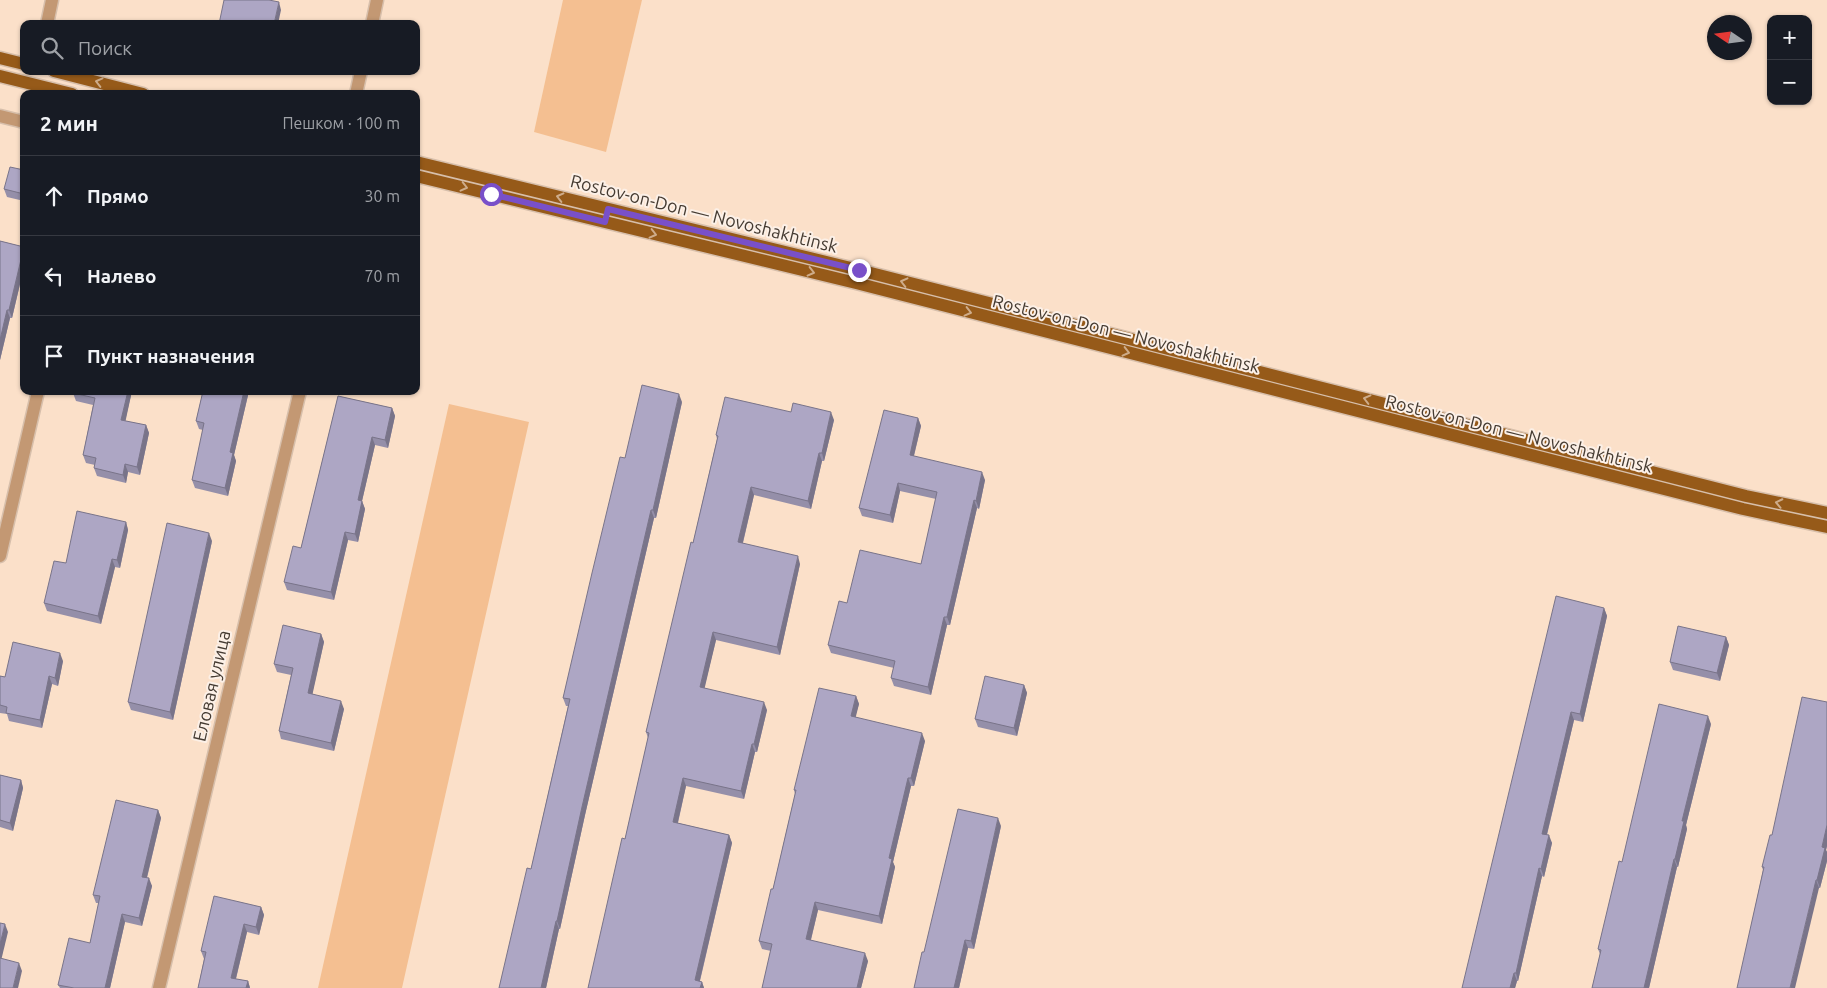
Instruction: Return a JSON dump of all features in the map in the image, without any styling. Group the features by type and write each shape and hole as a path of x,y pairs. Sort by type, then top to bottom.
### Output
{"main road":[{"path":"0,58 20,63"},
{"path":"69,75 128,90"},
{"path":"0,76 56,90"},
{"name":"Rostov-on-Don — Novoshakhtinsk","path":"420,163 859,270 1746,496 1827,513"},
{"name":"Rostov-on-Don — Novoshakhtinsk","path":"420,177 856,283 1733,506 1827,527"},
{"path":"605,222 608,209"}],"street":[{"path":"47,20 52,0"},
{"path":"373,20 377,0"},
{"path":"357,90 360,75"},
{"path":"0,116 20,121"},
{"path":"0,556 37,395"},
{"name":"Еловая улица","path":"159,988 299,395"}],"shaded area":[{"path":"563,0 642,0 606,152 534,132"},
{"path":"449,404 529,422 402,988 318,988"}],"building":[{"path":"224,0 269,0 279,2 275,20 220,20"},
{"path":"10,167 20,169 20,193 4,189"},
{"path":"0,241 20,246 20,264 0,340"},
{"path":"642,385 679,394 557,921 541,988 499,988 527,868 531,869 570,699 563,698 592,573 620,457 625,458"},
{"path":"82,395 127,395 121,420 146,425 137,467 125,464 123,475 94,468 96,458 83,455 95,398"},
{"path":"202,395 243,395 230,452 233,453 225,488 192,480 204,423 196,421"},
{"path":"338,396 392,408 385,440 372,437 358,500 362,501 355,534 345,532 331,592 284,582 293,546 301,548"},
{"path":"725,397 791,412 793,403 831,412 822,453 819,453 808,501 751,487 738,542 798,556 777,647 713,632 700,687 764,702 741,791 683,778 673,822 729,835 695,980 702,982 700,988 588,988 622,838 625,839 649,733 646,732 691,542 693,543 718,436 716,435"},
{"path":"884,410 918,418 910,455 982,472 947,617 944,617 928,687 891,678 895,661 828,645 839,601 847,603 860,550 921,564 937,492 898,483 890,515 859,508"},
{"path":"77,511 126,522 117,560 112,559 98,616 44,603 54,561 66,563"},
{"path":"167,523 209,533 170,712 128,702"},
{"path":"1556,596 1604,608 1580,714 1571,712 1542,834 1549,835 1541,869 1539,868 1516,973 1514,973 1510,988 1462,988"},
{"path":"283,625 321,634 308,693 341,701 331,743 279,731 293,668 274,664"},
{"path":"1678,626 1726,637 1717,673 1670,662"},
{"path":"13,642 60,653 55,678 49,676 40,720 6,713 7,707 0,705 0,676 5,677"},
{"path":"985,676 1024,685 1014,728 975,719"},
{"path":"819,688 856,696 851,716 922,733 911,778 908,778 889,858 892,859 879,916 815,902 806,939 865,953 857,988 762,988 772,944 759,941 771,889 773,889 796,790 794,790"},
{"path":"1802,697 1827,702 1827,825 1822,847 1825,848 1790,988 1737,988 1764,867 1762,867 1770,835 1772,835"},
{"path":"1659,704 1708,716 1682,821 1684,821 1644,988 1592,988 1601,950 1598,949 1619,861 1622,862"},
{"path":"0,775 21,780 10,823 0,820"},
{"path":"116,800 158,810 142,877 149,878 139,918 122,914 105,988 74,988 58,985 69,938 90,943 100,896 93,895"},
{"path":"958,809 998,818 971,941 965,940 954,988 914,988 922,952 924,952"},
{"path":"214,896 261,907 256,927 244,924 231,978 248,981 246,988 198,988 206,952 201,951"},
{"path":"0,923 5,924 0,944"},
{"path":"0,958 19,963 13,988 0,988"}],"route":[{"path":"491,194 605,222 608,209 859,270"}]}
